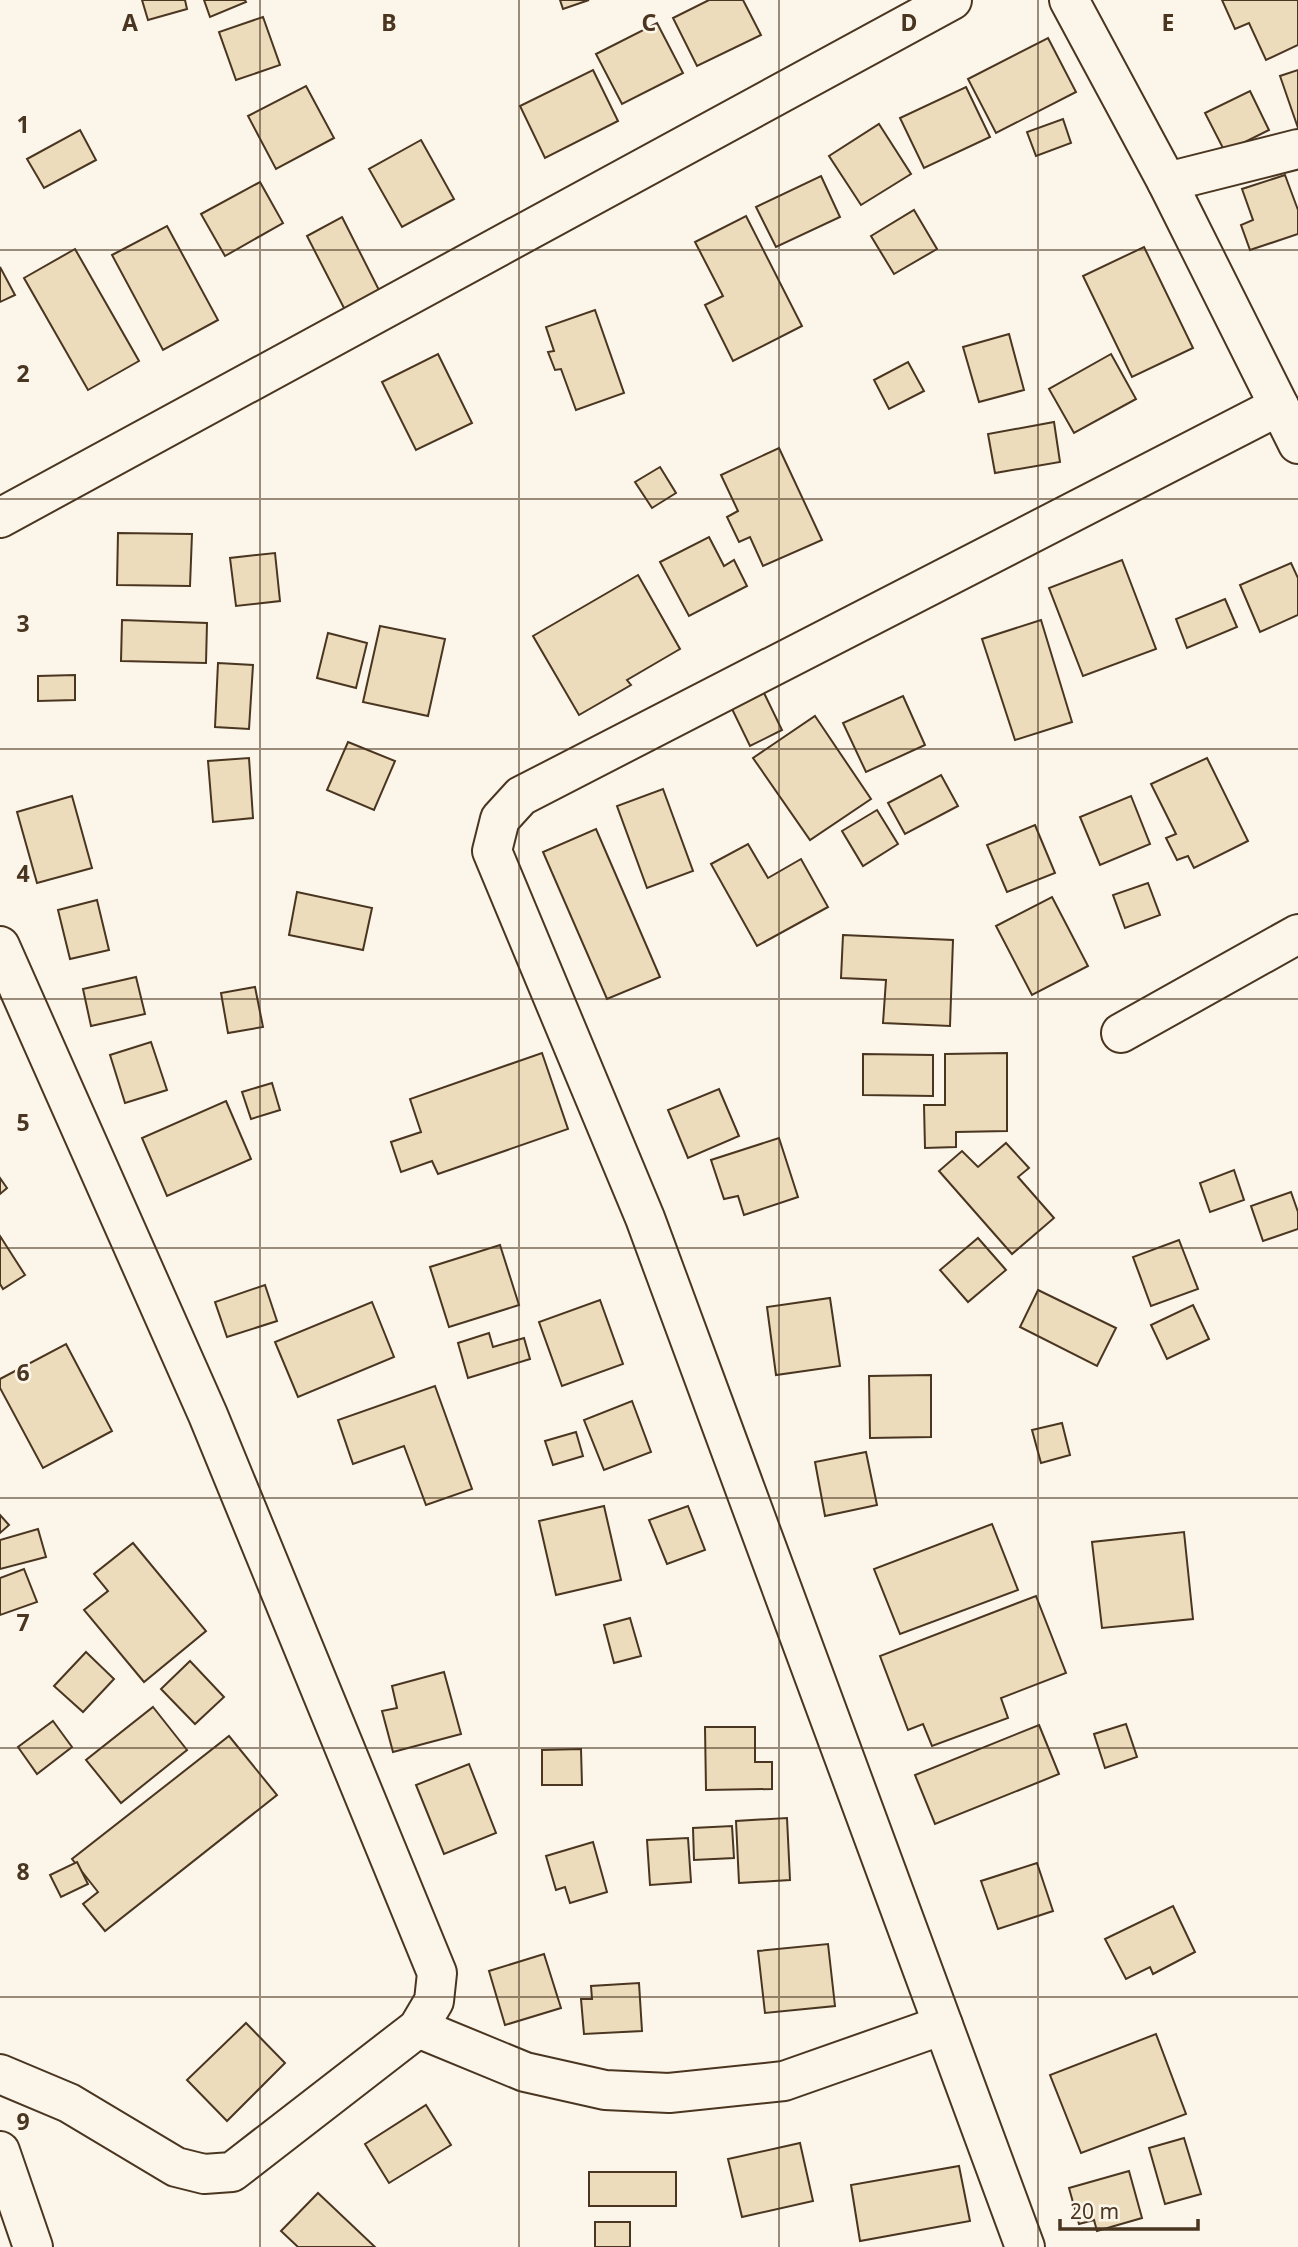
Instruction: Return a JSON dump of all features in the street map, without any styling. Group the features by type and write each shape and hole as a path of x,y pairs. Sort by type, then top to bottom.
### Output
{"street":[{"path":"0,518 953,0"},
{"path":"1069,0 1167,181 1298,444"},
{"path":"1167,181 1298,149"},
{"path":"1025,2247 645,1219 492,851 500,819 521,796 1279,406"},
{"path":"1121,1032 1298,934"},
{"path":"0,946 208,1415 437,1973 434,2001 418,2028 232,2172 204,2174 176,2167 69,2103 0,2074"},
{"path":"418,2028 525,2072 605,2090 668,2093 784,2081 943,2025"},
{"path":"0,2151 33,2247"}],"building":[{"path":"142,0 185,0 187,9 148,20"},
{"path":"204,0 245,0 246,2 210,17"},
{"path":"560,0 589,0 563,9"},
{"path":"709,0 743,0 761,35 697,66 673,18"},
{"path":"1222,0 1298,0 1298,45 1266,60 1249,23 1235,29"},
{"path":"263,17 280,65 236,80 219,32"},
{"path":"657,23 683,73 622,104 596,54"},
{"path":"1048,38 1076,92 996,133 968,79"},
{"path":"593,70 618,121 545,158 520,106"},
{"path":"1298,70 1298,128 1280,76"},
{"path":"306,86 334,138 276,169 248,116"},
{"path":"966,87 990,137 924,168 900,118"},
{"path":"1250,91 1269,130 1225,152 1205,113"},
{"path":"1063,119 1071,143 1036,156 1027,132"},
{"path":"879,124 911,174 861,205 829,156"},
{"path":"80,130 96,160 44,188 27,159"},
{"path":"421,140 454,199 402,227 369,169"},
{"path":"1285,175 1298,210 1298,234 1250,250 1241,225 1253,220 1242,189"},
{"path":"821,176 840,217 776,247 756,207"},
{"path":"260,182 283,223 225,256 201,214"},
{"path":"914,210 937,249 894,274 871,236"},
{"path":"746,216 802,326 733,361 705,305 723,296 695,242"},
{"path":"342,217 380,292 345,310 307,236"},
{"path":"167,226 218,320 163,350 112,255"},
{"path":"1144,247 1193,348 1132,377 1083,276"},
{"path":"75,249 139,361 88,390 24,278"},
{"path":"0,267 15,295 0,302"},
{"path":"595,310 624,393 576,410 561,369 555,370 548,352 554,351 546,327"},
{"path":"1009,334 1024,390 979,402 963,347"},
{"path":"438,354 472,423 416,450 382,382"},
{"path":"1111,354 1136,399 1074,433 1049,389"},
{"path":"908,362 924,391 889,409 874,380"},
{"path":"1054,422 1060,462 995,473 988,434"},
{"path":"779,448 822,540 763,566 750,537 739,542 727,517 738,511 721,475"},
{"path":"660,467 676,493 652,508 635,482"},
{"path":"118,533 192,534 190,586 117,585"},
{"path":"709,537 724,566 734,560 747,586 689,616 660,562"},
{"path":"275,553 280,601 236,606 230,558"},
{"path":"1122,560 1156,649 1083,676 1049,588"},
{"path":"1291,563 1298,578 1298,615 1260,632 1240,585"},
{"path":"638,575 680,649 627,680 631,685 579,715 533,636"},
{"path":"1225,599 1237,627 1187,648 1176,619"},
{"path":"122,620 207,623 206,663 121,661"},
{"path":"1041,620 1072,722 1015,740 982,639"},
{"path":"380,626 445,639 428,716 363,702"},
{"path":"328,633 367,643 356,688 317,678"},
{"path":"218,663 253,665 249,729 215,727"},
{"path":"75,675 75,700 38,701 38,676"},
{"path":"764,693 782,730 750,746 732,709"},
{"path":"903,696 925,745 866,772 843,723"},
{"path":"815,716 871,799 810,840 753,758"},
{"path":"348,742 395,761 374,810 327,790"},
{"path":"249,758 253,818 213,822 208,761"},
{"path":"1207,758 1248,841 1194,868 1188,856 1177,860 1166,838 1176,834 1151,784"},
{"path":"941,775 958,806 905,834 888,803"},
{"path":"663,789 693,871 647,888 617,806"},
{"path":"72,796 92,868 37,883 17,812"},
{"path":"1131,796 1150,844 1100,865 1080,817"},
{"path":"877,810 898,844 863,866 842,831"},
{"path":"1035,825 1055,873 1007,892 987,845"},
{"path":"596,829 660,977 607,999 543,852"},
{"path":"748,844 768,878 801,859 828,907 757,946 711,864"},
{"path":"1148,883 1160,915 1125,928 1113,895"},
{"path":"297,892 372,908 363,950 289,935"},
{"path":"1052,897 1088,966 1032,995 996,926"},
{"path":"97,900 109,950 70,959 58,910"},
{"path":"843,935 953,940 950,1026 883,1023 886,980 841,978"},
{"path":"136,977 145,1014 91,1026 83,989"},
{"path":"255,987 263,1027 228,1033 221,993"},
{"path":"151,1042 167,1090 125,1103 110,1055"},
{"path":"542,1053 568,1129 438,1174 432,1161 401,1172 391,1142 421,1132 410,1099"},
{"path":"1007,1053 1007,1131 956,1132 956,1147 925,1148 924,1105 945,1105 945,1054"},
{"path":"863,1054 933,1055 933,1096 863,1095"},
{"path":"272,1083 280,1110 251,1119 242,1092"},
{"path":"719,1089 739,1136 688,1158 668,1110"},
{"path":"226,1101 251,1159 167,1196 142,1138"},
{"path":"779,1138 798,1197 744,1215 738,1196 724,1199 711,1160"},
{"path":"1006,1143 1029,1168 1018,1177 1054,1218 1012,1254 939,1171 962,1151 978,1167"},
{"path":"1234,1170 1244,1200 1210,1212 1200,1183"},
{"path":"0,1178 7,1188 0,1194"},
{"path":"1291,1192 1298,1212 1298,1229 1263,1241 1251,1206"},
{"path":"0,1236 25,1275 3,1289 0,1284"},
{"path":"978,1238 1006,1270 968,1302 940,1270"},
{"path":"1179,1240 1198,1289 1151,1306 1133,1257"},
{"path":"500,1245 519,1305 449,1327 430,1267"},
{"path":"265,1285 277,1321 227,1337 215,1302"},
{"path":"1038,1290 1116,1328 1097,1366 1020,1327"},
{"path":"830,1298 840,1366 776,1375 767,1307"},
{"path":"600,1300 623,1364 562,1386 539,1322"},
{"path":"372,1302 394,1357 298,1397 275,1342"},
{"path":"1193,1305 1209,1339 1167,1359 1151,1325"},
{"path":"489,1333 493,1347 524,1338 530,1359 468,1378 458,1343"},
{"path":"66,1344 112,1431 43,1468 0,1388 0,1379"},
{"path":"931,1375 931,1437 870,1438 869,1376"},
{"path":"435,1386 472,1489 426,1505 404,1446 353,1464 338,1420"},
{"path":"632,1401 651,1452 604,1470 584,1420"},
{"path":"1062,1423 1070,1455 1041,1463 1032,1430"},
{"path":"576,1432 583,1456 553,1465 545,1441"},
{"path":"866,1452 877,1505 825,1516 815,1462"},
{"path":"604,1506 621,1580 556,1595 539,1521"},
{"path":"688,1506 705,1550 667,1564 649,1520"},
{"path":"0,1515 9,1525 0,1533"},
{"path":"992,1524 1018,1590 900,1634 874,1569"},
{"path":"38,1529 46,1557 0,1569 0,1540"},
{"path":"1184,1532 1193,1619 1102,1628 1092,1542"},
{"path":"133,1543 206,1631 144,1682 84,1610 108,1591 94,1574"},
{"path":"24,1569 37,1602 0,1615 0,1578"},
{"path":"1036,1596 1066,1673 1001,1698 1008,1718 932,1746 923,1724 908,1730 880,1656"},
{"path":"630,1618 641,1656 614,1663 604,1625"},
{"path":"86,1652 114,1679 83,1712 54,1686"},
{"path":"190,1661 224,1697 195,1724 161,1689"},
{"path":"444,1672 461,1734 393,1752 382,1711 397,1708 392,1686"},
{"path":"153,1707 187,1750 121,1803 86,1760"},
{"path":"53,1721 72,1747 37,1774 18,1747"},
{"path":"1126,1724 1137,1757 1105,1768 1094,1734"},
{"path":"1039,1725 1059,1774 935,1824 915,1775"},
{"path":"705,1727 755,1727 755,1762 772,1762 772,1789 706,1790"},
{"path":"229,1736 277,1795 105,1931 83,1904 98,1892 72,1859"},
{"path":"581,1749 582,1785 542,1785 542,1750"},
{"path":"469,1764 496,1833 444,1854 416,1785"},
{"path":"787,1818 790,1880 739,1883 736,1821"},
{"path":"732,1826 734,1858 694,1860 693,1828"},
{"path":"688,1838 691,1882 650,1885 647,1840"},
{"path":"593,1842 607,1892 570,1903 565,1887 556,1890 546,1856"},
{"path":"77,1862 88,1884 61,1897 50,1875"},
{"path":"1037,1863 1053,1911 998,1929 981,1881"},
{"path":"1173,1906 1195,1952 1153,1974 1150,1967 1126,1979 1105,1939"},
{"path":"828,1944 835,2006 765,2013 758,1951"},
{"path":"544,1954 561,2008 505,2025 489,1971"},
{"path":"639,1983 642,2031 584,2034 581,1999 592,1999 591,1986"},
{"path":"246,2023 285,2063 227,2121 187,2080"},
{"path":"1156,2034 1186,2114 1081,2153 1050,2075"},
{"path":"426,2105 451,2145 389,2183 365,2144"},
{"path":"1184,2138 1201,2194 1165,2204 1149,2148"},
{"path":"800,2143 813,2201 742,2217 728,2159"},
{"path":"959,2166 970,2221 860,2241 851,2185"},
{"path":"1129,2171 1142,2218 1097,2231 1094,2220 1079,2224 1069,2188"},
{"path":"589,2172 676,2172 676,2206 589,2206"},
{"path":"318,2193 375,2247 298,2247 281,2231"},
{"path":"595,2222 630,2222 630,2247 595,2247"}]}
